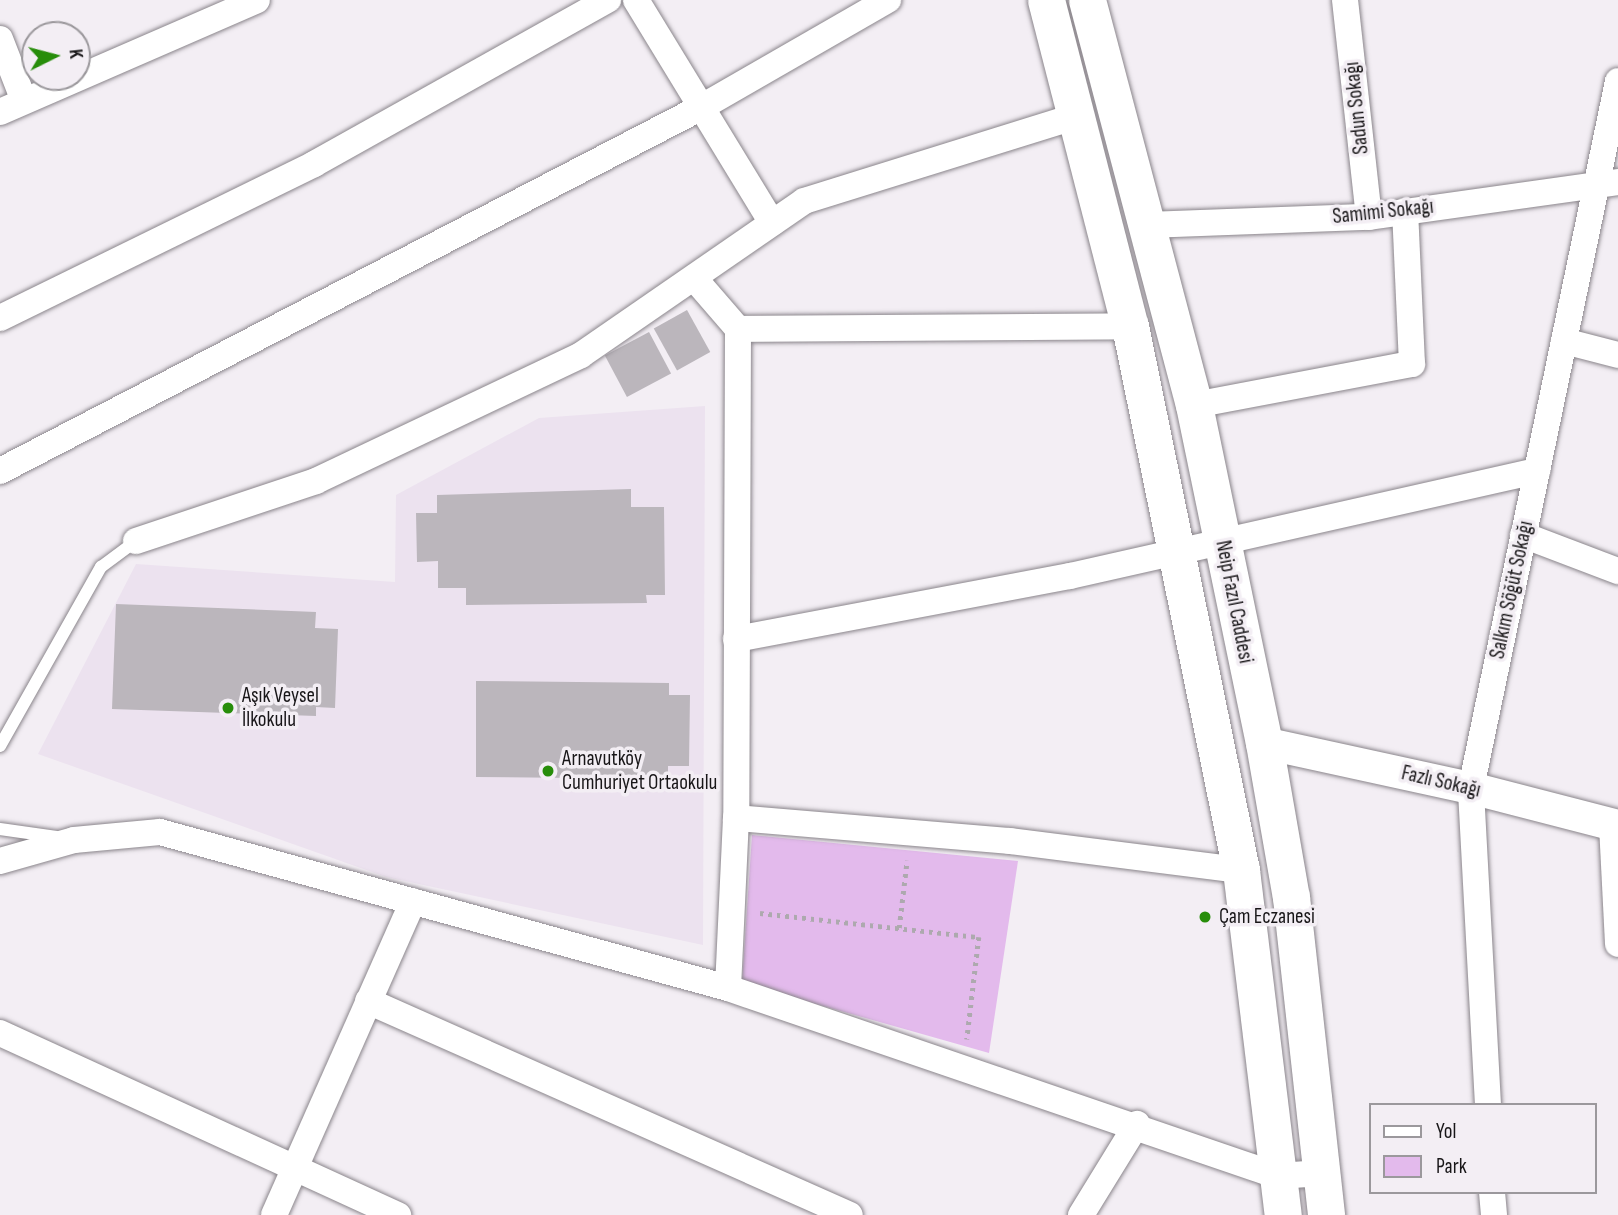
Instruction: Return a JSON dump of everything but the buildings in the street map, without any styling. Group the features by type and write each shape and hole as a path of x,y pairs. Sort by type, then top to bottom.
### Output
{"main road":[{"path":"1046,0 1073,117 1130,326 1241,870 1283,1215"},
{"name":"Neip Fazıl Caddesi","path":"1087,0 1194,404 1264,743 1291,897 1326,1215"}],"street":[{"path":"0,112 257,0"},
{"path":"0,318 314,164 608,0"},
{"path":"636,0 772,223"},
{"path":"0,471 700,108 887,0"},
{"name":"Sadun Sokağı","path":"1345,0 1368,217"},
{"path":"0,39 24,101"},
{"name":"Salkım Söğüt Sokağı","path":"1488,1103 1471,788 1564,341 1608,182 1618,81"},
{"path":"136,541 341,469 581,355 804,201 1073,117"},
{"name":"Samimi Sokağı","path":"1147,225 1368,217 1608,182"},
{"path":"1194,404 1412,364 1405,211"},
{"path":"694,278 738,329 736,818 728,988"},
{"path":"738,329 1130,326"},
{"path":"1564,341 1618,355"},
{"path":"736,639 1070,576 1221,539 1537,471"},
{"path":"1524,535 1618,571"},
{"name":"Fazlı Sokağı","path":"1264,743 1471,788 1615,826"},
{"path":"736,818 910,833 1241,870"},
{"path":"1615,826 1618,944"},
{"path":"0,861 74,840 160,832 728,988 1137,1124 1278,1175 1322,1173"},
{"path":"274,1215 413,901"},
{"path":"368,1002 850,1215"},
{"path":"0,1033 397,1215"},
{"path":"1081,1215 1137,1124"},
{"path":"1492,1194 1494,1215"}],"lane":[{"path":"0,746 101,567 136,541"},
{"path":"0,829 74,840"}],"path":[{"path":"900,928 910,833"},
{"path":"732,910 979,937 963,1066"}],"shaded area":[{"path":"705,406 703,945 386,877 38,754 136,564 395,582 396,495 539,418"}],"green space":[{"path":"752,835 1018,861 989,1053 742,983"}],"place":[{"name":"Aşık Veysel İlkokulu","path":"228,708"},
{"name":"Arnavutköy Cumhuriyet Ortaokulu","path":"548,771"},
{"name":"Çam Eczanesi","path":"1205,917"}]}
